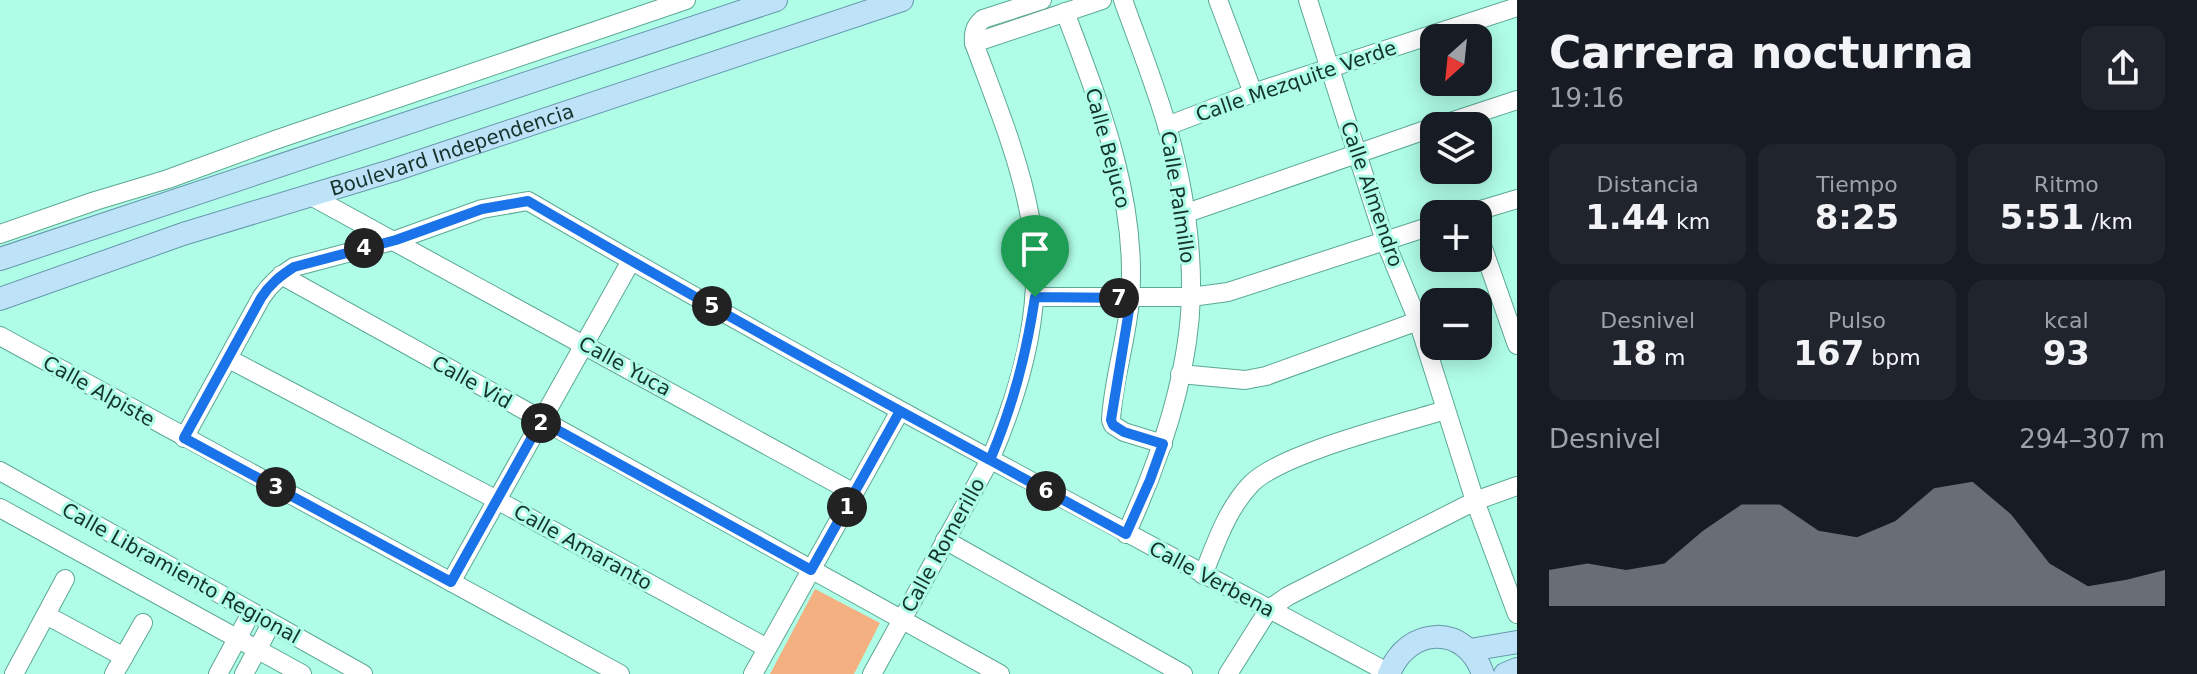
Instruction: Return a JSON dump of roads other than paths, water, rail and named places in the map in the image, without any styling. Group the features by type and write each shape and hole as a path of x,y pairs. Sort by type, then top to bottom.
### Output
{"main road":[{"name":"Boulevard Independencia","path":"0,259 776,0"},
{"name":"Boulevard Independencia","path":"0,299 183,234 311,196 902,0"},
{"path":"1389,674 1396,658 1407,646 1423,638 1439,637 1456,641 1470,650 1483,674"},
{"path":"1470,650 1517,642"},
{"path":"1505,674 1517,669"}],"street":[{"path":"0,234 686,0"},
{"path":"1042,0 983,19 975,29 974,43 1102,0"},
{"name":"Calle Palmillo","path":"1123,0 1167,126 1184,214 1191,297 1180,374 1163,444 1126,534"},
{"path":"1218,0 1253,93"},
{"name":"Calle Almendro","path":"1308,0 1385,241 1418,321 1475,501 1517,614"},
{"name":"Calle Mezquite Verde","path":"1167,126 1253,93 1517,7"},
{"name":"Calle Bejuco","path":"1065,12 1116,161 1129,234 1131,298 1111,420 1124,432 1163,444"},
{"name":"Calle Romerillo","path":"872,674 990,460 1027,352 1035,297 1031,218 1020,175 974,43"},
{"path":"1481,112 1517,100"},
{"path":"1184,214 1420,132"},
{"name":"Calle Yuca","path":"311,196 854,493"},
{"path":"1492,207 1517,199"},
{"name":"Calle Verbena","path":"281,275 314,260 396,240 482,209 528,201 900,411 1389,674"},
{"path":"1035,297 1191,297 1228,292 1420,230"},
{"path":"451,582 631,261"},
{"path":"1491,272 1517,345"},
{"path":"184,438 261,298 281,275"},
{"name":"Calle Vid","path":"281,275 1000,674"},
{"path":"1180,374 1245,380 1266,376 1418,321"},
{"name":"Calle Alpiste","path":"0,336 620,674"},
{"name":"Calle Amaranto","path":"229,359 497,500 767,648"},
{"path":"1203,575 1224,523 1254,480 1313,452 1445,410"},
{"path":"753,674 900,411"},
{"name":"Calle Libramiento Regional","path":"0,471 363,674"},
{"path":"1228,674 1269,609 1308,585 1475,501 1517,486"},
{"name":"Calle Libramiento Regional","path":"0,508 302,674"},
{"path":"945,540 1183,674"},
{"path":"14,674 65,579"},
{"path":"218,674 251,613"},
{"path":"46,615 124,657"},
{"path":"114,674 143,623"},
{"path":"244,674 271,624"}]}
